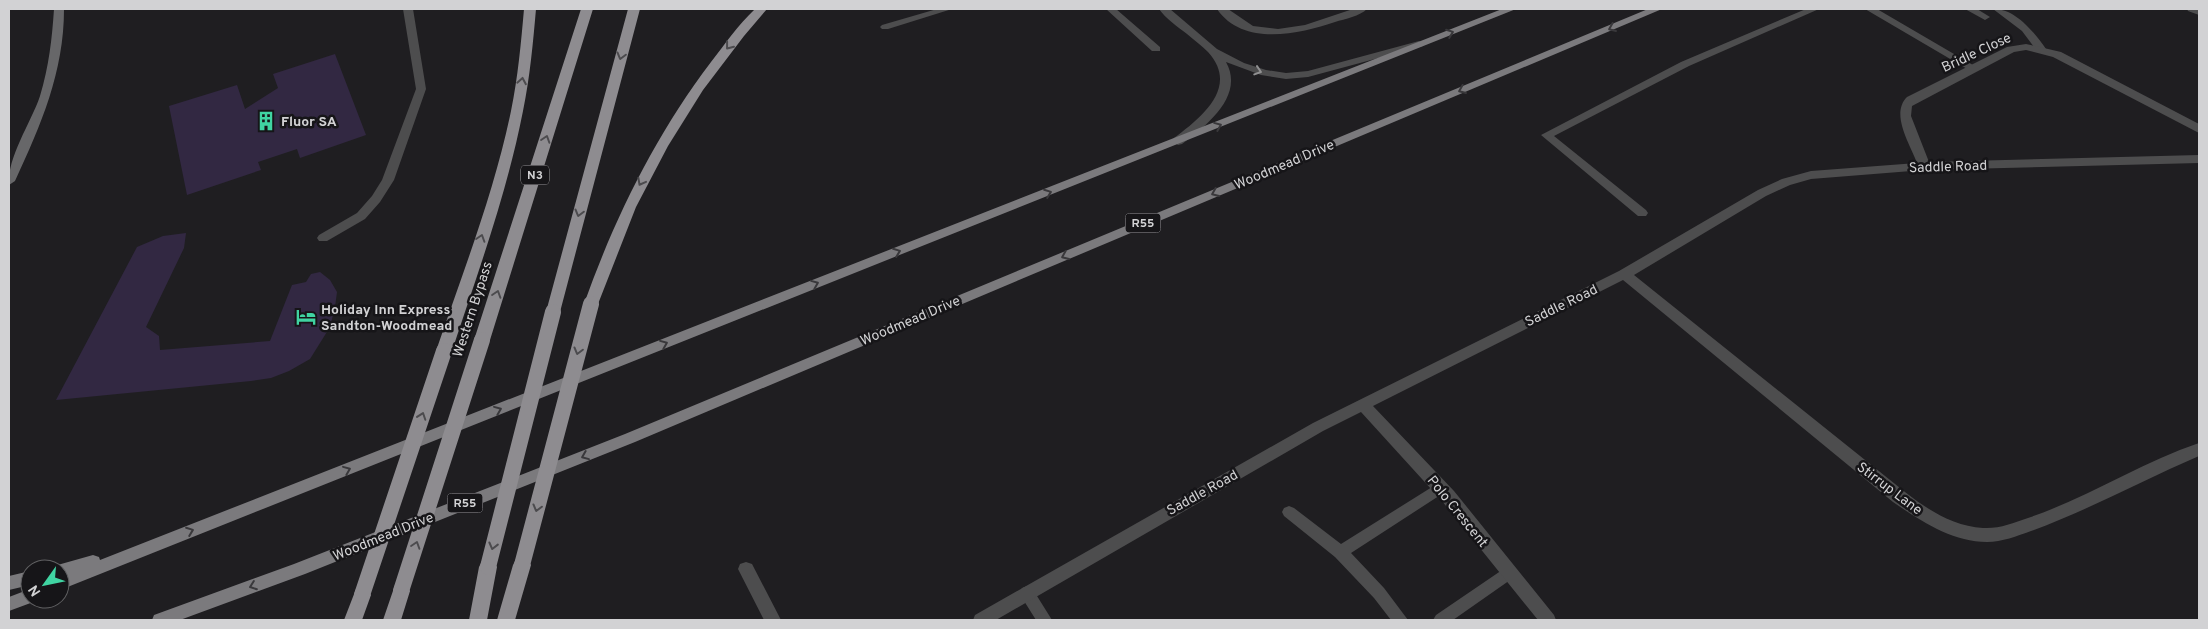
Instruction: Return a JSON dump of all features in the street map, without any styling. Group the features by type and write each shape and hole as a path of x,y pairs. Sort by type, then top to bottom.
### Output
{"highway":[{"path":"354,620 496,191 515,124 525,66 530,9"},
{"name":"Western Bypass","path":"392,620 587,9"},
{"path":"478,620 488,567 553,312 634,9"},
{"path":"506,620 591,304 607,255 629,204 662,142 699,85 750,19 761,9"}],"main road":[{"path":"9,181 38,118 52,78 60,29 59,9"},
{"path":"70,579 1511,9"},
{"name":"Woodmead Drive","path":"160,620 299,569 630,438 1657,9"},
{"path":"70,568 144,549"}],"street":[{"path":"1164,9 1213,52 1265,74 1286,76 1308,74 1430,41"},
{"path":"1222,9 1239,23 1249,28 1275,32 1327,21 1362,9"},
{"path":"2192,9 2199,12"},
{"name":"Bridle Close","path":"1924,166 1904,116 1906,105 1911,100 2011,49 2026,47 2041,49 2066,59 2199,129"},
{"path":"1173,144 1199,126 1216,106 1226,82 1225,72 1213,52"},
{"name":"Saddle Road","path":"981,620 1318,426 1624,274 1762,193 1786,182 1811,175 1924,166 2196,158"},
{"name":"Stirrup Lane","path":"1624,274 1899,497 1922,513 1961,531 1979,536 1996,536 2055,517 2199,449"},
{"name":"Polo Crescent","path":"1363,405 1440,488 1508,574 1548,620"},
{"path":"746,569 773,620"}],"lane":[{"path":"323,238 361,216 376,199 392,171 421,89 408,9"},
{"path":"885,27 947,9"},
{"path":"1111,9 1156,49"},
{"path":"1642,213 1546,135 1685,64 1814,9"},
{"path":"1870,9 1973,68"},
{"path":"1970,9 1985,17"},
{"path":"1998,9 2025,29 2041,49"},
{"path":"1340,552 1440,488"},
{"path":"1289,512 1340,552 1379,593 1400,620"},
{"path":"1441,620 1508,574"},
{"path":"1027,594 1044,620"}],"building":[{"name":"Fluor SA","path":"335,54 366,135 300,158 297,149 258,162 261,170 187,195 169,106 237,85 245,109 278,88 273,74"},
{"name":"Holiday Inn Express Sandton-Woodmead","path":"186,233 184,248 146,327 159,336 160,350 270,341 292,285 306,282 311,274 320,272 330,280 337,292 330,327 310,359 289,371 271,378 56,400 137,247 163,236"}],"place":[{"name":"Fluor SA","path":"266,121"},
{"name":"Holiday Inn Express Sandton-Woodmead","path":"306,317"}]}
